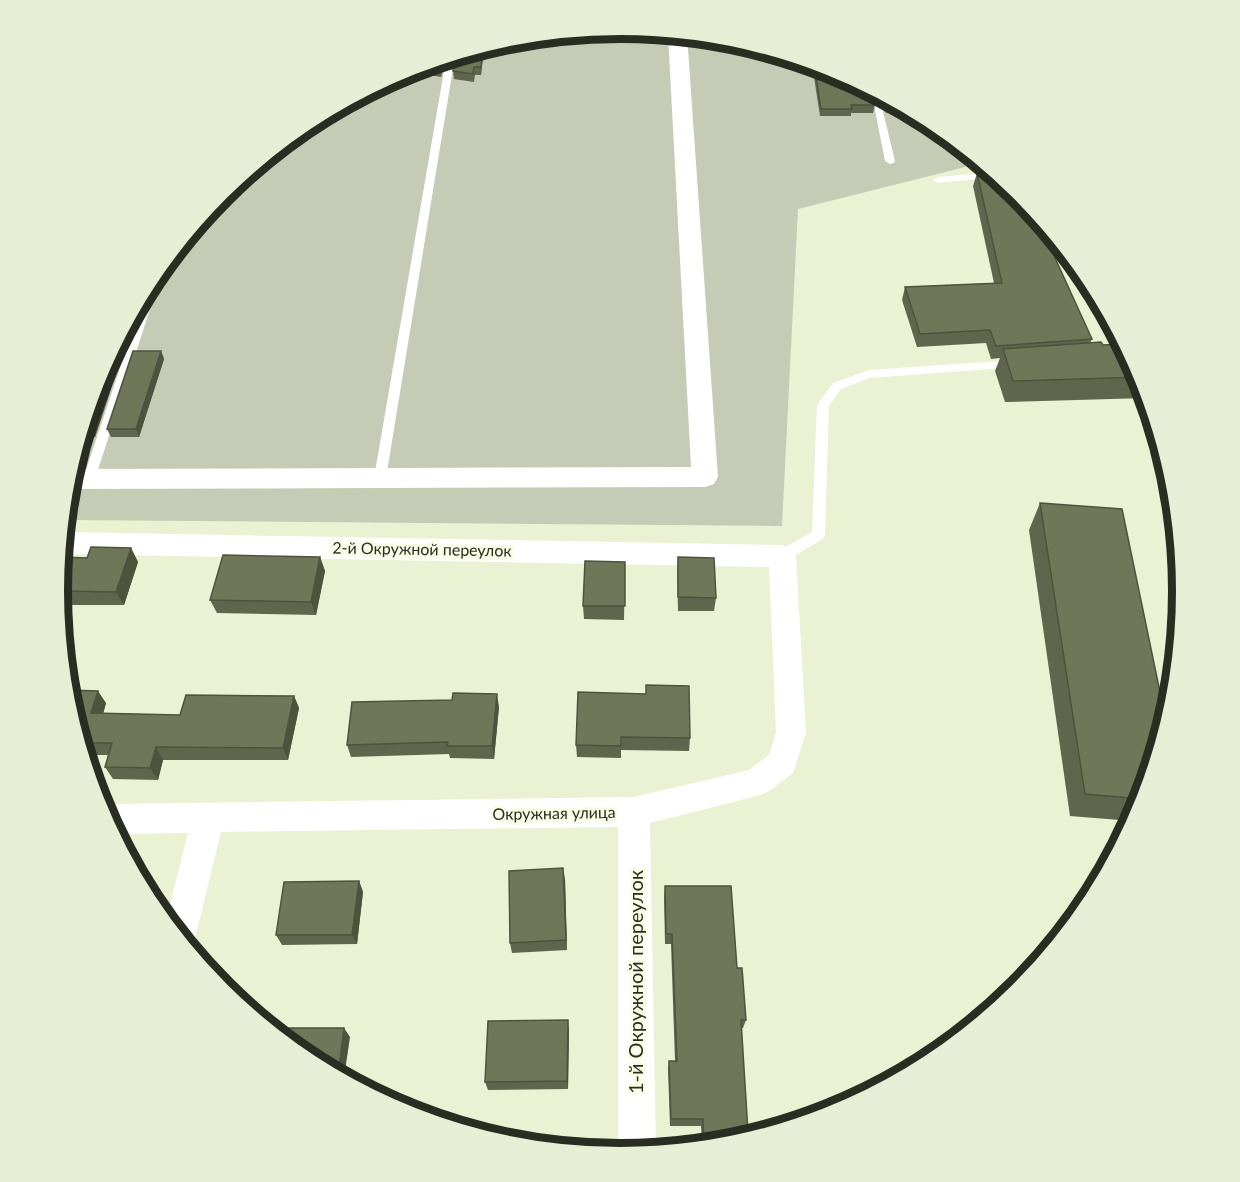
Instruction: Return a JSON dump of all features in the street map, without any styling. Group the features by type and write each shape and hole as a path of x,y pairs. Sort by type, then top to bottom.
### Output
{"street":[{"path":"80,479 705,477 678,42"},
{"name":"2-й Окружной переулок","path":"70,543 782,556"},
{"name":"Окружная улица","path":"118,819 634,812 757,782 782,763 791,733 782,556"},
{"name":"1-й Окружной переулок","path":"634,812 637,1143"},
{"path":"181,925 208,818"}],"lane":[{"path":"380,478 449,66"},
{"path":"876,103 890,161"},
{"path":"938,180 984,176"},
{"path":"81,473 138,323"},
{"path":"782,556 818,535 823,405 837,386 869,374 1031,363"}],"green space":[{"path":"620,39 692,44 763,58 797,68 864,96 896,113 927,132 971,165 798,209 782,526 73,520 79,483 97,414 125,347 142,315 182,255 205,227 256,176 313,132 344,113 409,81 443,68 512,50 548,44"}],"building":[{"path":"482,57 481,67 474,67 473,74 453,71 454,65"},
{"path":"816,75 864,96 874,101 875,105 851,105 852,109 821,109"},
{"path":"977,173 984,176 1010,201 1048,243 1092,339 996,346 990,330 920,334 905,287 1002,283"},
{"path":"1101,342 1103,345 1114,344 1129,377 1013,381 1003,349"},
{"path":"133,351 161,351 136,429 107,429"},
{"path":"1040,503 1122,509 1161,698 1143,768 1131,798 1085,794"},
{"path":"91,547 131,548 116,592 68,591 69,557 87,558"},
{"path":"223,555 320,557 311,602 210,600"},
{"path":"678,557 714,558 716,598 678,597"},
{"path":"585,561 625,562 625,606 583,606"},
{"path":"646,685 689,686 690,738 621,737 621,746 576,745 578,692 646,694"},
{"path":"78,690 98,691 91,713 180,715 186,695 294,696 283,748 156,747 150,768 105,767 112,743 90,743"},
{"path":"453,693 497,694 492,746 447,746 448,742 347,745 352,702 452,700"},
{"path":"563,868 566,940 510,943 509,871"},
{"path":"359,881 352,935 276,935 284,882"},
{"path":"665,886 731,886 737,968 742,968 746,1020 741,1020 748,1127 704,1136 703,1119 671,1119 669,1061 677,1061 672,934 666,934"},
{"path":"568,1020 567,1081 485,1082 488,1021"},
{"path":"283,1028 344,1028 339,1066"}]}
